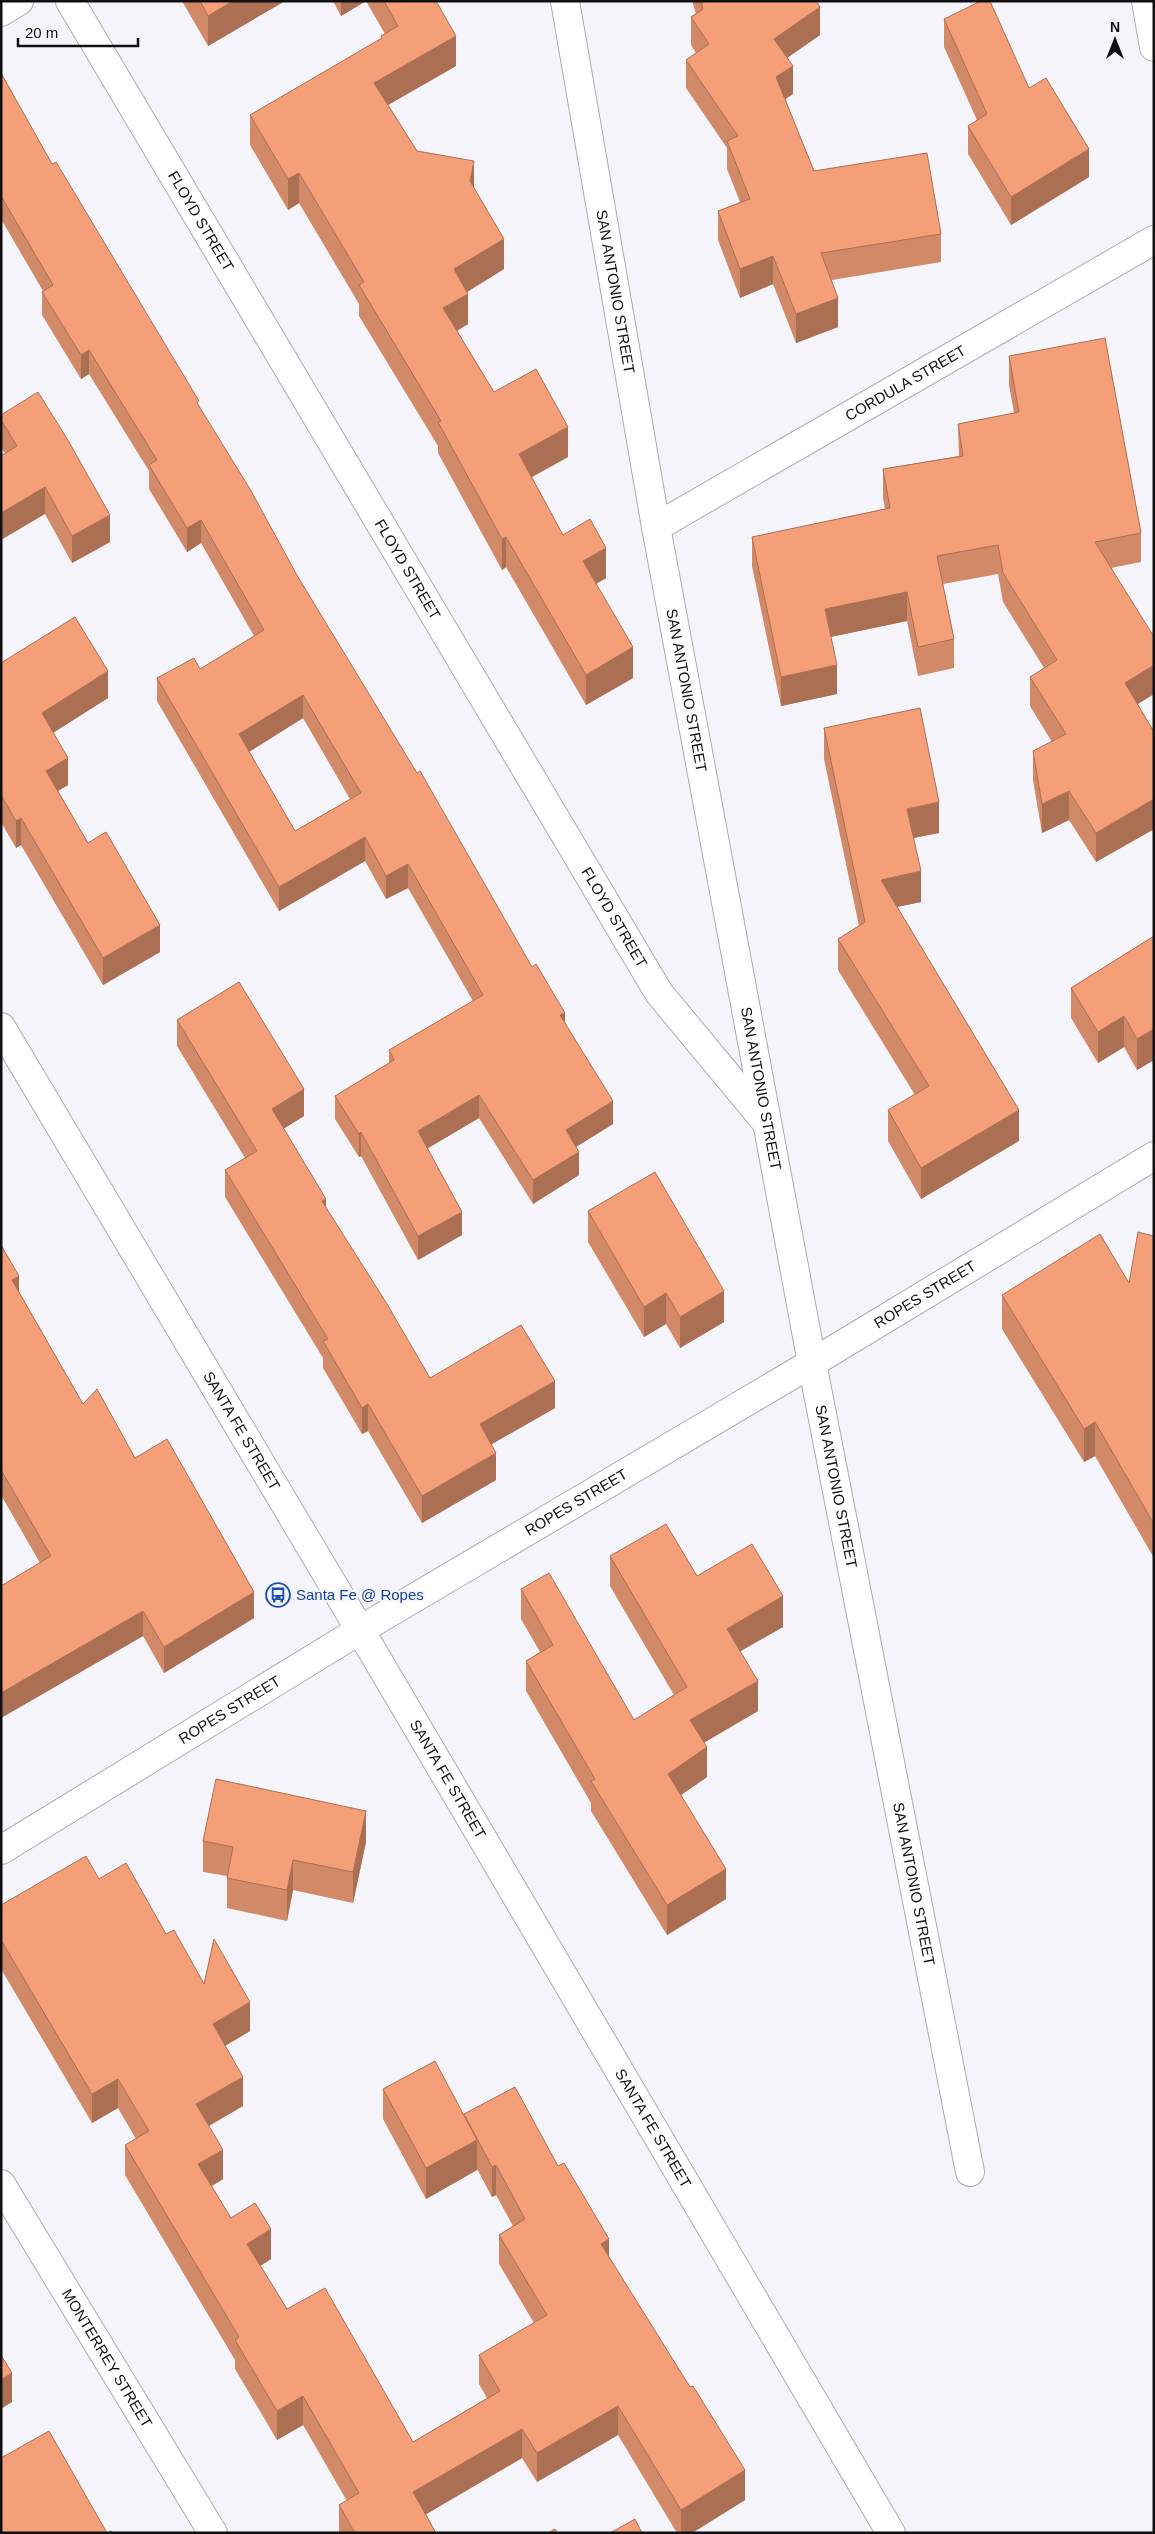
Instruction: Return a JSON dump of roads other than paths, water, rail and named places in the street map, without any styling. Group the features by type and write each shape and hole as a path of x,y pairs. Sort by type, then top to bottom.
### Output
{"street":[{"path":"1,12 19,1"},
{"name":"FLOYD STREET","path":"70,1 659,993 767,1123"},
{"name":"SAN ANTONIO STREET","path":"565,1 656,527 767,1123 812,1364 970,2172"},
{"path":"1146,1 1154,47"},
{"name":"CORDULA STREET","path":"656,527 1154,240"},
{"name":"SANTA FE STREET","path":"1,1027 360,1630 891,2533"},
{"name":"ROPES STREET","path":"1,1850 360,1630 812,1364 1154,1156"},
{"name":"MONTERREY STREET","path":"1,2184 213,2533"}],"place":[{"name":"Santa Fe @ Ropes","path":"278,1595"}]}
